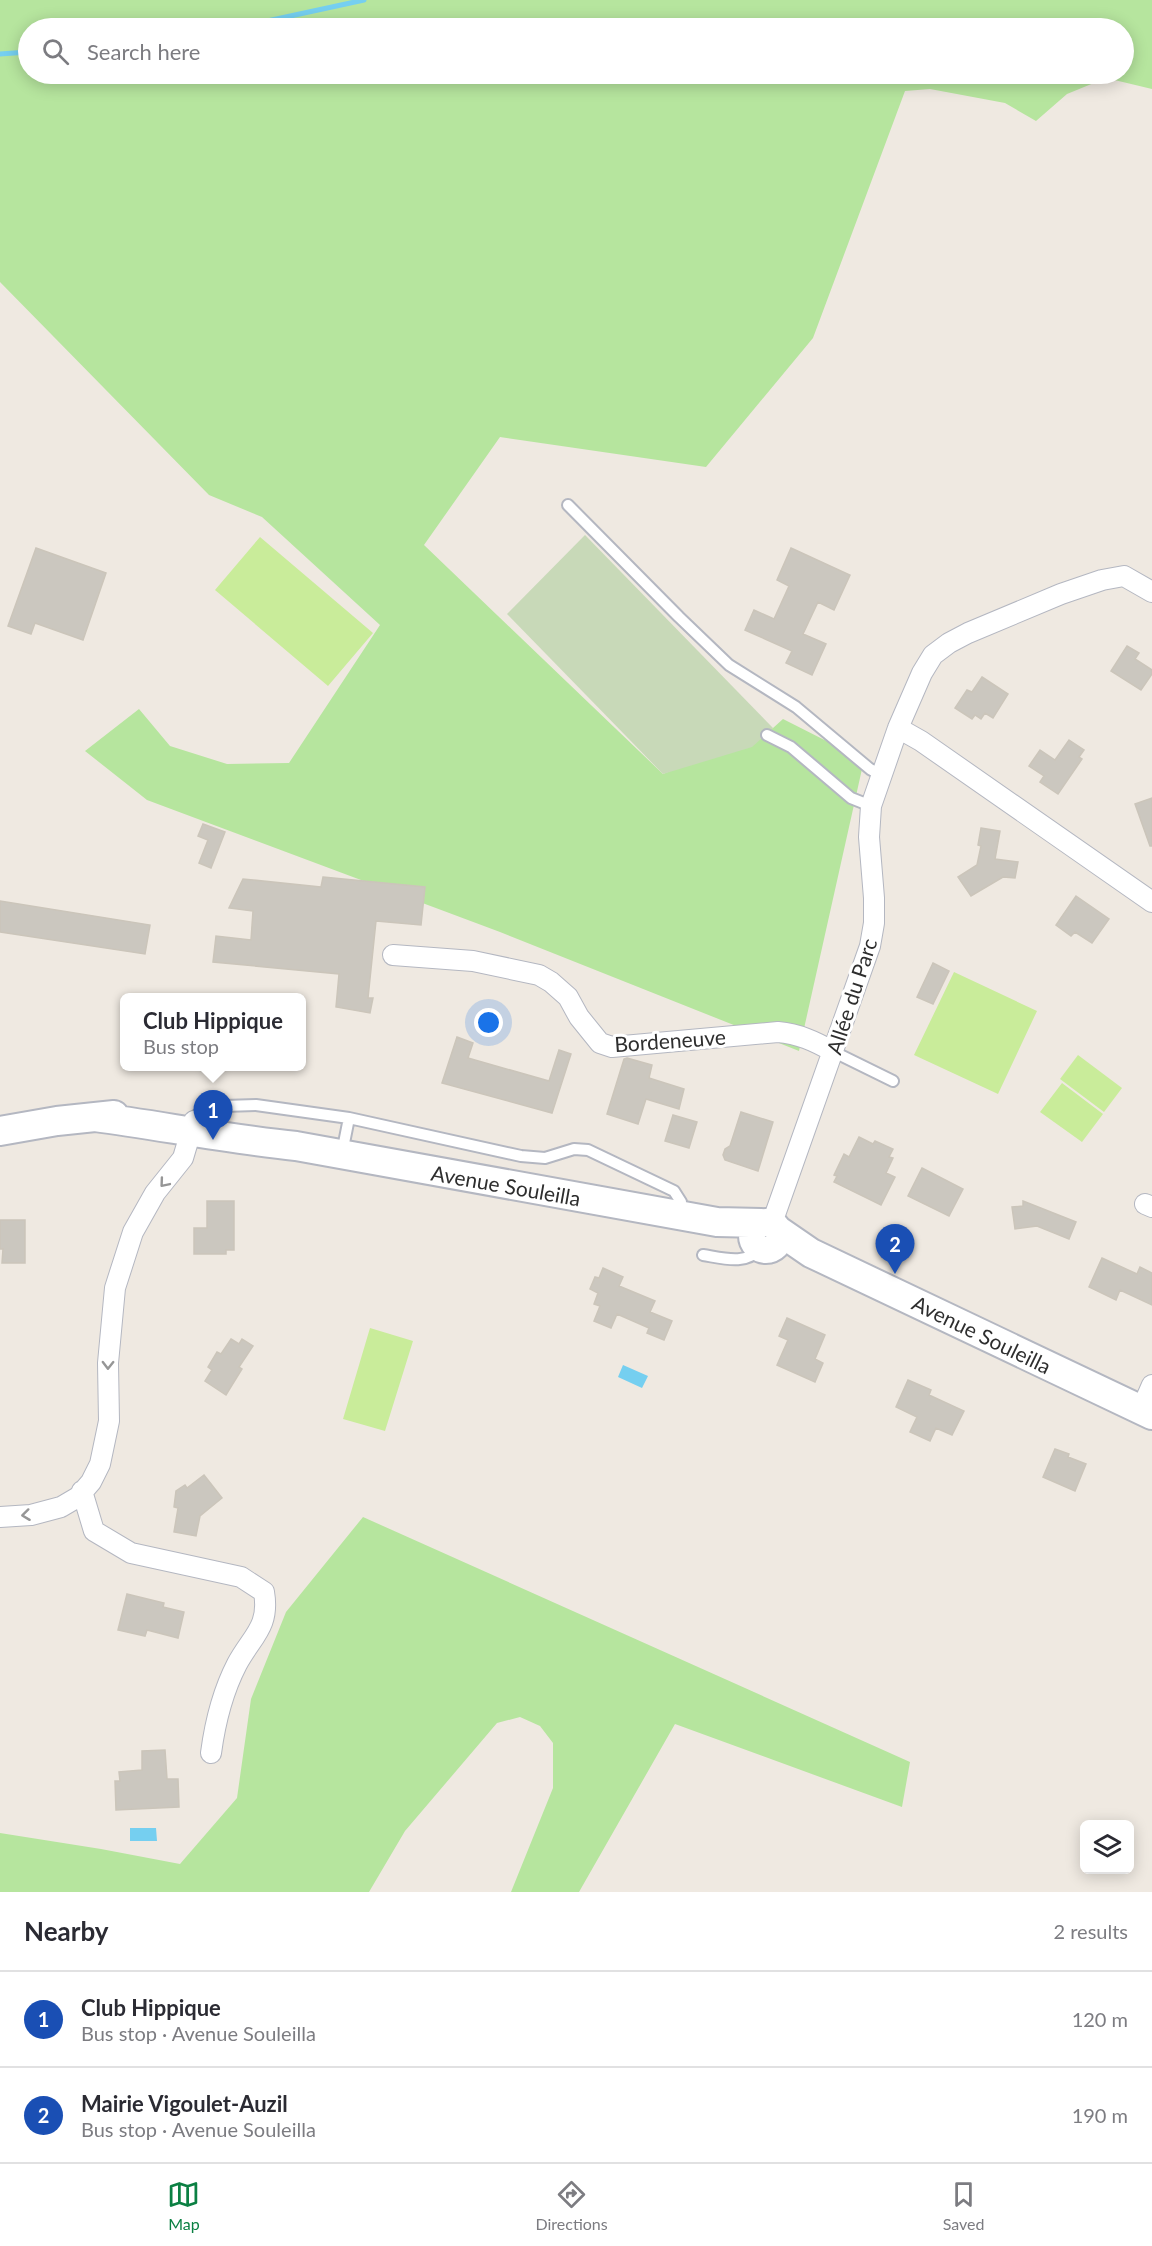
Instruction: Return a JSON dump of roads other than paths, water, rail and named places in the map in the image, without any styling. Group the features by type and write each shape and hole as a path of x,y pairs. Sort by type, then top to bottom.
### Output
{"street":[{"name":"Allée du Parc","path":"766,1236 870,946 874,923 869,837 871,806 898,728 922,673 933,655 958,638 1061,594 1102,580 1124,576 1152,592"},
{"path":"898,728 921,741 1152,902"},
{"name":"Bordeneuve","path":"393,956 473,961 539,975 568,997 579,1017 600,1043 612,1047 778,1032 803,1036 832,1051"},
{"name":"Avenue Souleilla","path":"0,1131 57,1121 128,1114 192,1126 243,1129 296,1146 717,1222 766,1236 811,1253 1148,1403"},
{"path":"0,1517 31,1515 61,1507 91,1482 100,1464 109,1421 108,1363 115,1288 133,1232 144,1209 183,1158 192,1126"},
{"path":"82,1491 94,1531 131,1553 241,1577 264,1592 266,1614 254,1639 237,1664 214,1723 211,1754"}],"lane":[{"path":"568,505 729,665 796,707 870,769 881,775"},
{"path":"766,735 791,747 851,798 871,806"},
{"path":"832,1051 893,1081"},
{"path":"192,1126 197,1114 224,1106 256,1105 348,1118 521,1156 545,1158 574,1149 588,1150 674,1191 681,1202 679,1215"},
{"path":"342,1155 348,1118"},
{"path":"703,1255 736,1260 756,1254 766,1236"}],"water":[{"path":"623,1365 648,1376 642,1388 618,1377"},
{"path":"130,1828 156,1828 157,1841 130,1841"}],"waterway":[{"path":"281,18 364,0"},
{"path":"0,54 18,53"}],"place":[{"name":"Club Hippique","path":"213,1140"},
{"name":"Mairie Vigoulet-Auzil","path":"895,1274"}]}
